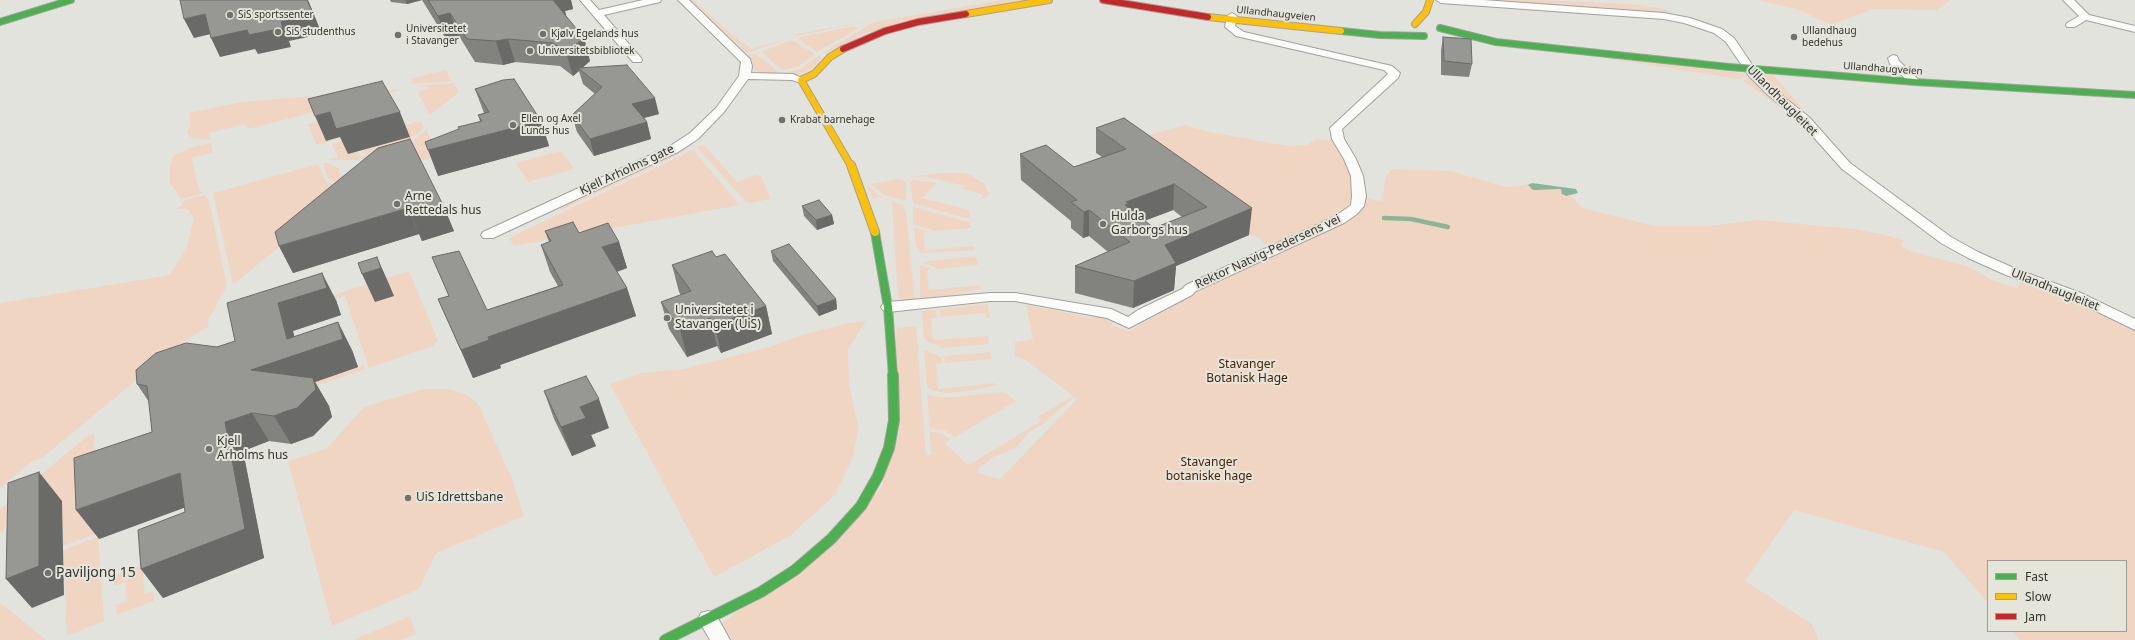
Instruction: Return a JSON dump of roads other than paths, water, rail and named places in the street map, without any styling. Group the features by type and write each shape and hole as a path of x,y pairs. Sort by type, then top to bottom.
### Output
{"main road":[{"path":"0,18 51,0"},
{"path":"0,22 71,0"},
{"path":"1022,4 1035,0"},
{"path":"665,640 761,592 795,570 836,533 861,506 878,476 889,448 894,420 888,307 877,238 859,184 850,164 801,80 814,74 830,57 846,47 878,33 918,22 1049,0"},
{"name":"Ullandhaugveien","path":"1103,0 1169,12 1355,28 1414,25 1436,22 1496,42 1729,67 1915,82 2135,95"},
{"name":"Ullandhaugveien","path":"1127,0 1232,18 1380,35 1433,37 1496,47 1630,57"},
{"path":"1430,0 1440,34 1433,37 1413,32 1414,25 1426,12 1430,0"}],"street":[{"path":"585,0 637,60"},
{"path":"597,14 656,0"},
{"path":"683,0 742,56 747,66 745,76 793,77 801,80"},
{"name":"Ullandhaugleitet","path":"1441,0 1664,16 1699,24 1718,31 1730,40 1753,74 1771,92 1805,120 1846,166 1946,240 1992,264 2076,296 2135,325"},
{"path":"2068,0 2085,17 2135,29"},
{"path":"2071,25 2085,17"},
{"name":"Rektor Natvig-Pedersens vei","path":"888,307 990,297 1015,297 1111,314 1129,323 1143,313 1187,292 1191,288 1339,220 1352,211 1357,206 1359,196 1357,176 1350,159 1338,139 1336,128 1394,76 1394,73 1388,68 1246,36 1230,27 1232,18"},
{"path":"1893,58 1894,62 1915,82"},
{"name":"Kjell Arholms gate","path":"488,235 659,156 689,140 713,118 745,76"},
{"path":"708,619 720,640"}],"waterway":[{"path":"1384,218 1411,219 1448,227"}],"place":[{"name":"SiS sportssenter","path":"230,15"},
{"name":"SiS studenthus","path":"278,32"},
{"name":"Kjølv Egelands hus","path":"543,34"},
{"name":"Universitetet i Stavanger","path":"398,35"},
{"name":"Ullandhaug bedehus","path":"1794,37"},
{"name":"Universitetsbibliotek","path":"530,51"},
{"name":"Krabat barnehage","path":"782,120"},
{"name":"Ellen og Axel Lunds hus","path":"513,125"},
{"name":"Arne Rettedals hus","path":"397,204"},
{"name":"Hulda Garborgs hus","path":"1103,224"},
{"name":"Universitetet i Stavanger (UiS)","path":"667,318"},
{"name":"Kjell Arholms hus","path":"209,449"},
{"name":"UiS Idrettsbane","path":"408,498"},
{"name":"Paviljong 15","path":"48,573"}],"park label":[{"name":"Stavanger Botanisk Hage","path":"1247,372"},
{"name":"Stavanger botaniske hage","path":"1209,470"}]}
